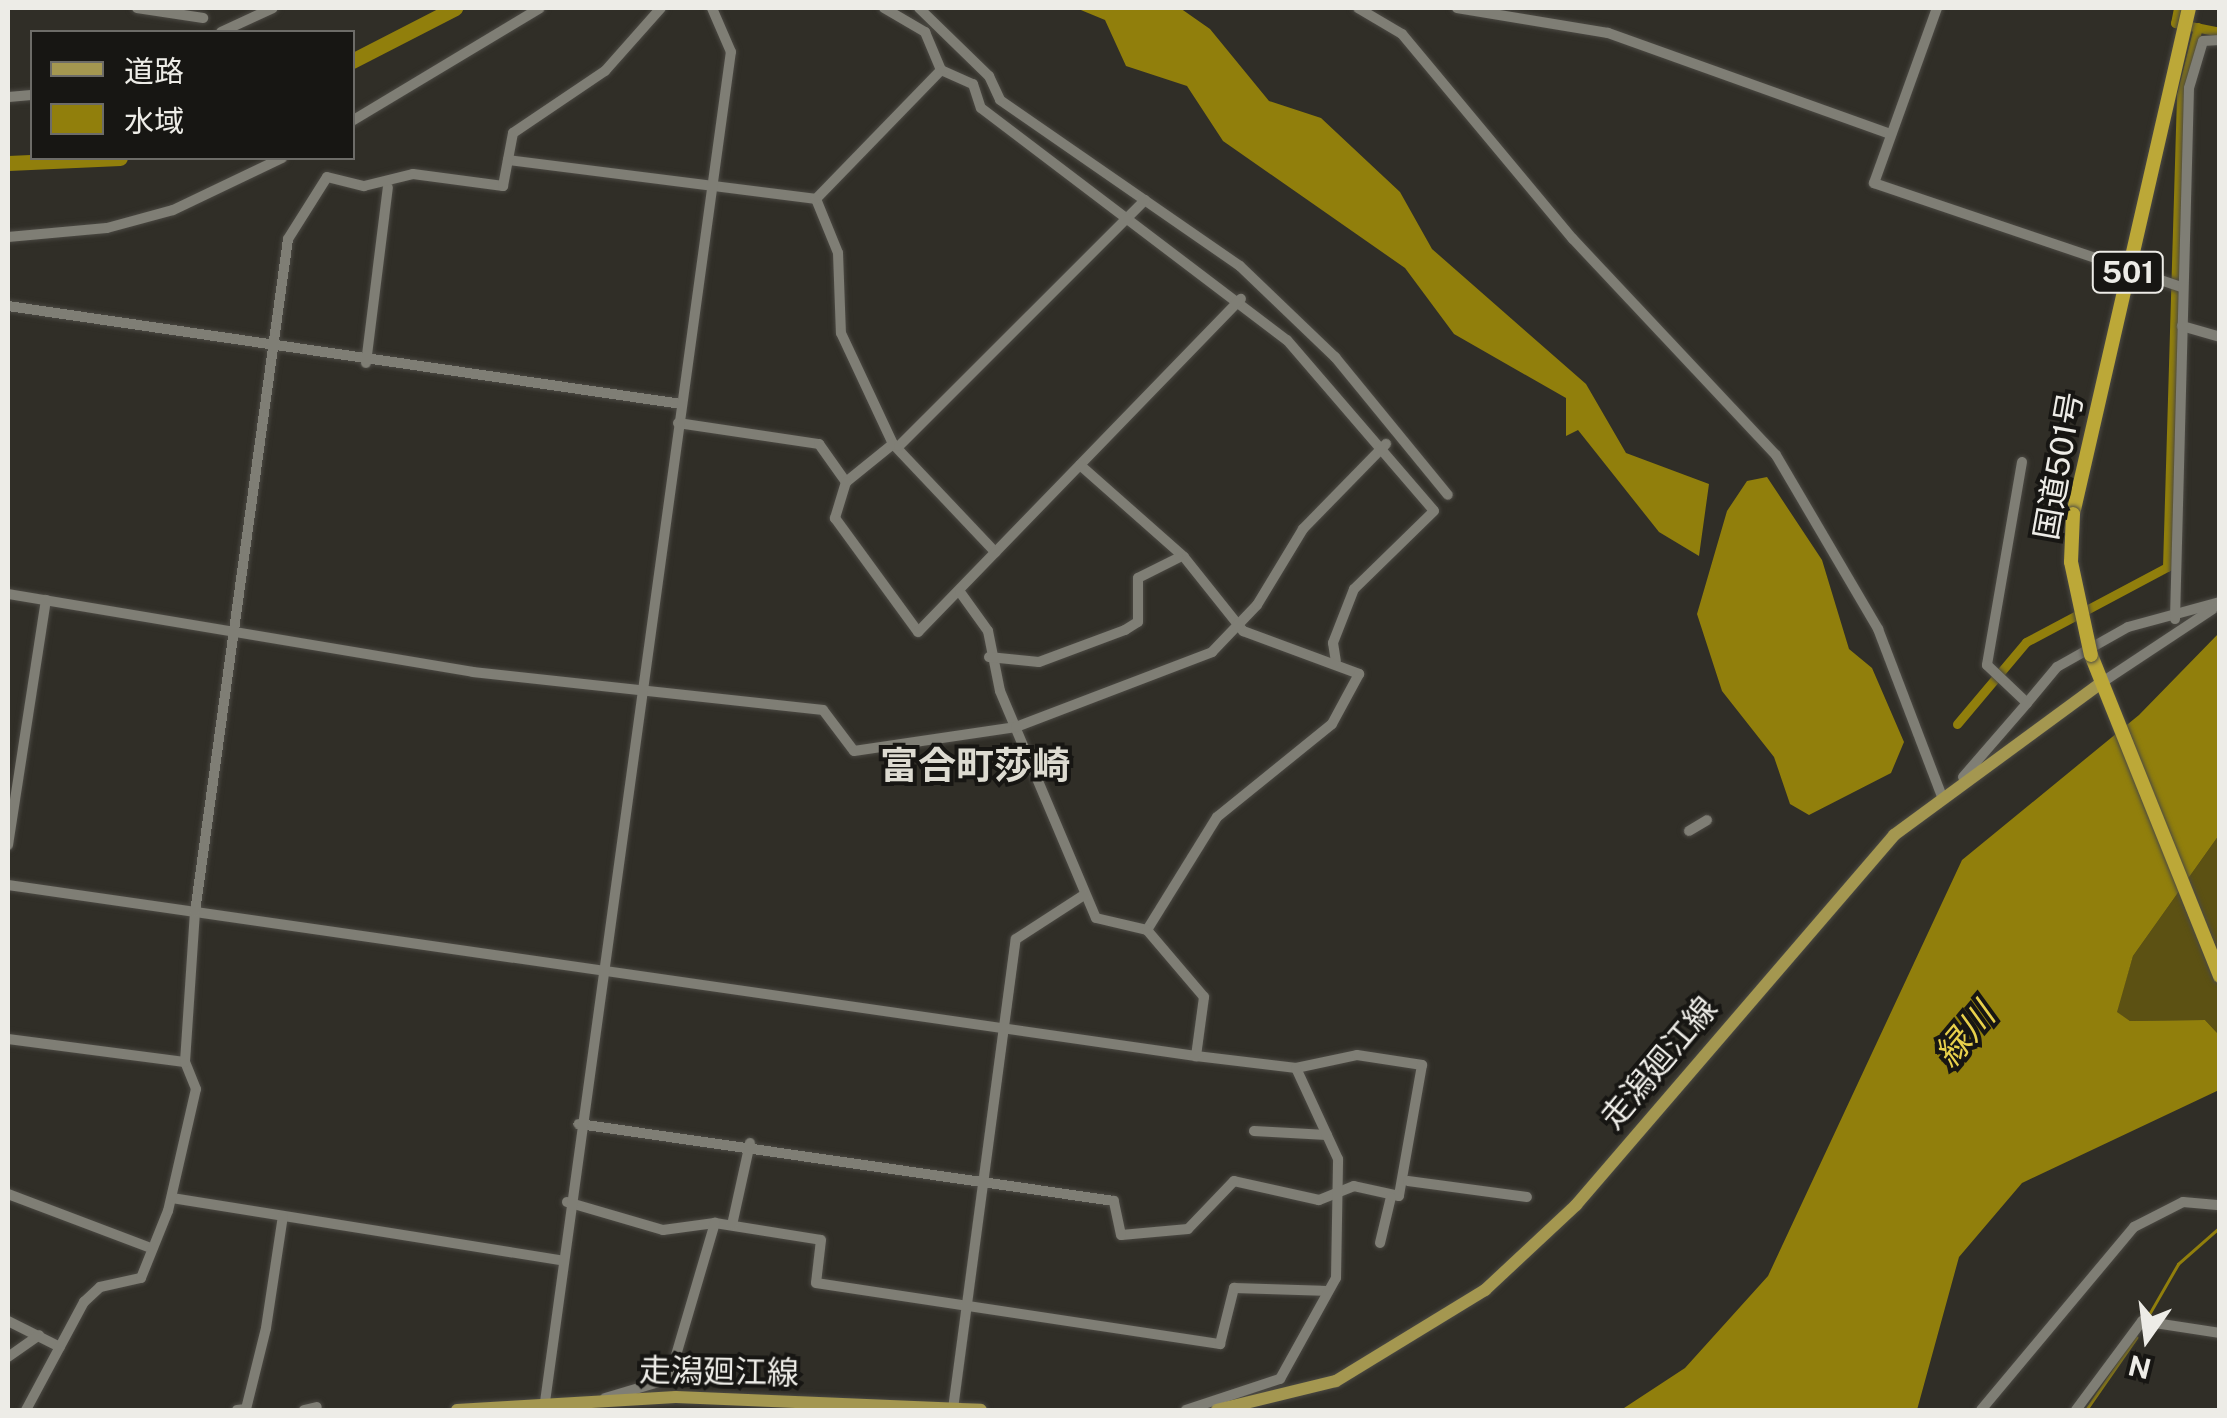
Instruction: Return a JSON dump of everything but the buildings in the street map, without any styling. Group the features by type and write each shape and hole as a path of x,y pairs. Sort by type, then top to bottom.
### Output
{"highway":[{"name":"国道501号","path":"2187,20 2073,514 2072,576 2102,686 2220,976"}],"main road":[{"name":"走潟廻江線","path":"1217,1410 1336,1380 1485,1290 1576,1204 1833,897 1941,794 2102,686"},
{"name":"走潟廻江線","path":"457,1410 600,1399 981,1410"}],"street":[{"path":"137,8 178,11 203,18"},
{"path":"224,30 273,8"},
{"path":"355,119 540,8"},
{"path":"26,1410 84,1302 100,1287 141,1278 172,1198 196,1089 185,1062 194,912 288,239 328,177 388,187 413,174 503,186 513,133 605,70 662,8"},
{"path":"545,1402 567,1202 731,52 712,8"},
{"path":"884,8 925,32 941,70 973,84 981,108 1241,299 1386,444 1434,511 1354,589 1333,642 1336,662"},
{"path":"919,8 977,65 1000,100 1145,200 1295,317 1448,495"},
{"path":"1358,8 1402,34 1552,214 1776,455 1878,629 1941,794"},
{"path":"1456,8 1608,32 1888,133"},
{"path":"1937,8 1888,133 1874,184 2176,286"},
{"path":"2175,619 2182,326 2176,286 2188,88 2203,41 2220,40"},
{"path":"816,199 941,70"},
{"path":"8,237 107,228 172,210 278,160"},
{"path":"508,160 816,199"},
{"path":"366,363 388,187"},
{"path":"816,199 838,253 841,334 896,445 995,552"},
{"path":"846,482 896,445 1145,200"},
{"path":"678,423 819,444 846,482 839,528 918,632 1241,299"},
{"path":"8,306 366,363 681,404"},
{"path":"2182,326 2220,337"},
{"path":"8,594 473,672 642,685 823,710 854,750 1016,727 1212,652 1303,528 1386,444"},
{"path":"2022,462 1987,666 2027,703"},
{"path":"1080,465 1184,557 1235,625 1293,657 1336,662 1359,674 1347,707 1217,816 1147,930"},
{"path":"989,657 1039,662 1125,630 1138,622 1138,578 1184,557"},
{"path":"960,592 988,631 989,657 1084,895 1104,923 1147,930 1204,996 1196,1056"},
{"path":"8,846 46,600"},
{"path":"1963,777 2071,659 2128,627 2175,619 2220,603"},
{"path":"2102,686 2220,603"},
{"path":"1689,831 1706,820"},
{"path":"8,884 602,972 1004,1025 1196,1056 1296,1068 1357,1054 1422,1064 1408,1181 1391,1197 1380,1243"},
{"path":"953,1409 1016,939 1084,895"},
{"path":"8,1039 185,1062"},
{"path":"1186,1410 1280,1380 1341,1260 1341,1188 1327,1134 1296,1068"},
{"path":"579,1124 750,1143 1114,1201 1121,1235 1188,1229 1234,1181 1319,1200 1341,1188 1391,1197"},
{"path":"1254,1131 1327,1134"},
{"path":"732,1225 750,1143"},
{"path":"1408,1181 1527,1197"},
{"path":"8,1194 151,1248"},
{"path":"172,1198 560,1260"},
{"path":"567,1202 663,1230 715,1223 821,1240 816,1283 1220,1344 1234,1288 1327,1291"},
{"path":"1982,1410 2134,1227 2183,1202 2219,1205"},
{"path":"237,1410 246,1409 262,1344 283,1216"},
{"path":"600,1399 669,1379 715,1223"},
{"path":"8,1322 60,1347"},
{"path":"2076,1410 2142,1322 2220,1333"},
{"path":"8,1356 39,1336"}],"shaded area":[{"path":"2219,835 2219,1035 2205,1020 2130,1021 2116,1012 2133,956"}],"water":[{"path":"1076,8 1180,8 1210,29 1269,101 1321,118 1400,192 1432,249 1586,384 1626,453 1709,484 1699,556 1659,532 1578,430 1566,436 1566,398 1454,334 1405,268 1223,141 1187,86 1126,66 1105,20"},
{"path":"1767,477 1822,560 1849,649 1872,668 1904,742 1891,773 1809,815 1790,804 1774,757 1722,691 1697,614 1727,511 1747,481"},
{"name":"緑川","path":"2219,633 2219,835 2133,956 2117,1012 2130,1021 2205,1020 2219,1035 2219,1090 2022,1183 1959,1257 1917,1410 1621,1410 1685,1368 1768,1276 1962,860 2139,715"}],"waterway":[{"path":"355,59 455,8"},
{"path":"2178,8 2175,23 2220,32"},
{"path":"1957,724 2026,642 2167,567 2181,95 2198,27"},
{"path":"8,163 75,160"},
{"path":"2147,1318 2178,1264 2220,1227"},
{"path":"2086,1410 2136,1338"}],"district":[{"name":"富合町莎崎","path":"975,766"}]}
